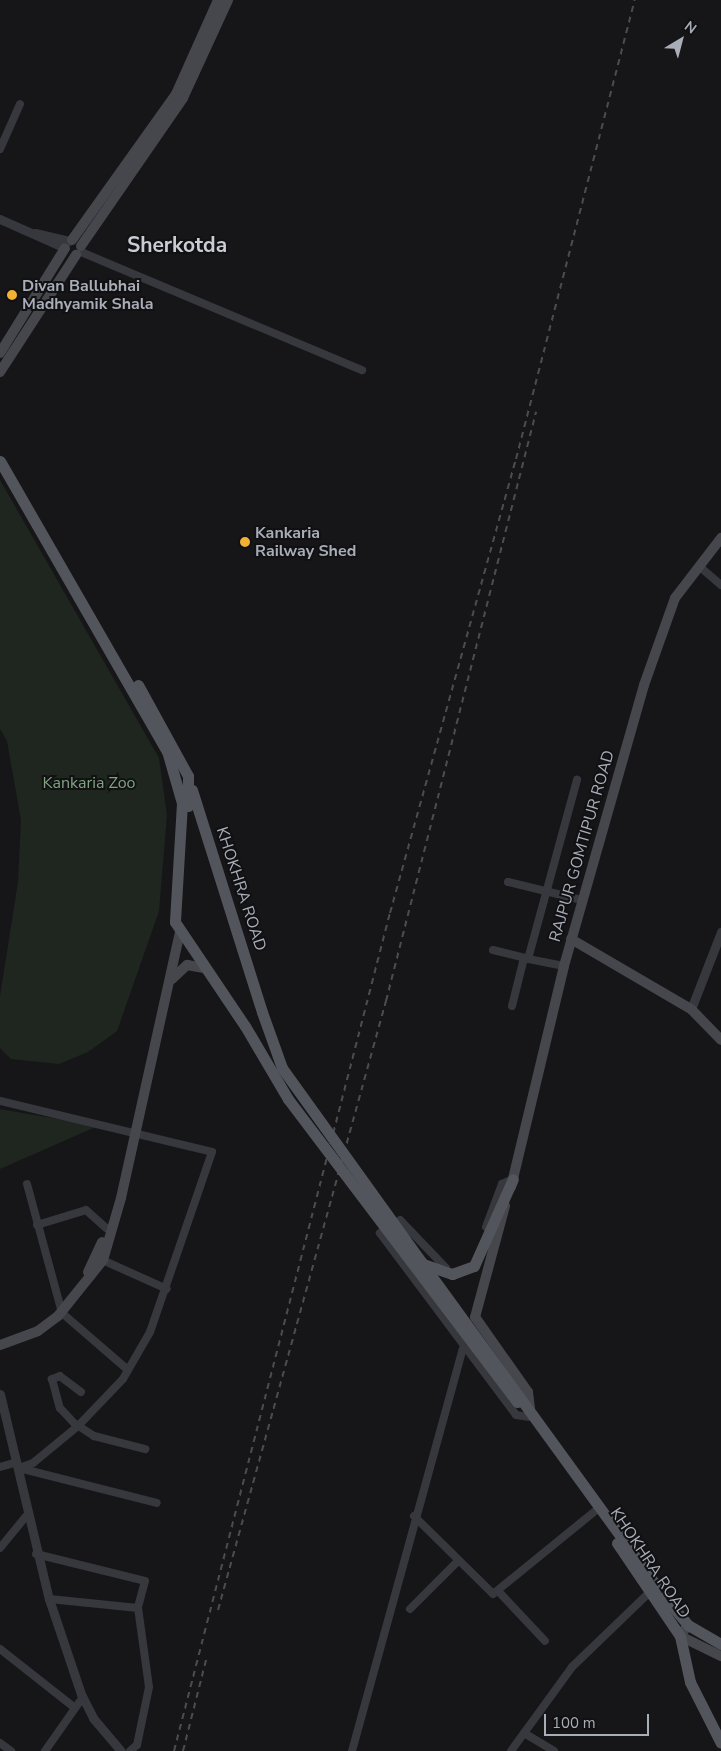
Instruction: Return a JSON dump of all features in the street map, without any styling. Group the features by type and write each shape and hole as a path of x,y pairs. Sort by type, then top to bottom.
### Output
{"main road":[{"path":"0,353 69,243 170,109 218,0"},
{"path":"0,372 80,251 170,109 228,0"},
{"path":"69,243 80,251"},
{"path":"69,243 80,251"},
{"path":"0,452 174,756 185,803 201,816"},
{"path":"0,461 40,519"},
{"name":"RAJPUR GOMTIPUR ROAD","path":"530,1415 528,1392 475,1317 513,1179 571,939 644,685 675,598 721,538"},
{"name":"KHOKHRA ROAD","path":"174,756 188,776 262,1012 282,1068 519,1400 688,1625 721,1644"},
{"path":"0,1346 38,1331 60,1309 99,1258 172,979 178,927 188,776"},
{"path":"178,927 245,1026 288,1099 519,1400"},
{"path":"99,1258 133,1133 178,927"},
{"path":"571,939 691,1009 721,1040"},
{"path":"172,979 187,965 204,968"},
{"path":"422,1263 452,1274 474,1266 513,1179"},
{"path":"0,1338 35,1325 60,1309"},
{"name":"KHOKHRA ROAD","path":"530,1415 680,1636 690,1682 721,1743"},
{"path":"688,1625 680,1636 721,1656"}],"street":[{"path":"0,149 20,104"},
{"path":"0,219 35,233 69,243"},
{"path":"80,251 362,370"},
{"path":"699,566 721,585"},
{"path":"512,1006 576,780"},
{"path":"508,882 582,900"},
{"path":"691,1009 721,932"},
{"path":"493,950 526,959 564,966"},
{"path":"0,1101 212,1152 167,1288 150,1332 128,1370 109,1397 78,1426 33,1463 0,1467"},
{"path":"513,1179 502,1184 477,1251 464,1265 446,1268 436,1262 400,1220 380,1232 516,1415 530,1415"},
{"path":"27,1184 60,1309 128,1370"},
{"path":"38,1225 86,1210 106,1228"},
{"path":"99,1258 167,1288"},
{"path":"352,1751 414,1516 462,1349"},
{"path":"81,1392 60,1376 52,1379 60,1408 78,1426 94,1436 145,1449"},
{"path":"0,1394 18,1465 36,1554 49,1599 83,1698 93,1718 121,1751"},
{"path":"18,1465 156,1503"},
{"path":"499,1592 595,1511"},
{"path":"0,1548 27,1515"},
{"path":"414,1516 488,1591 499,1592 545,1641"},
{"path":"36,1554 145,1581 138,1608 149,1687 136,1744 130,1751"},
{"path":"410,1609 458,1561"},
{"path":"511,1751 572,1667 651,1591"},
{"path":"49,1599 138,1608"},
{"path":"0,1649 75,1708"},
{"path":"45,1751 83,1698"},
{"path":"524,1733 554,1751"},
{"path":"0,1743 11,1751"}],"green space":[{"name":"Kankaria Zoo","path":"0,480 159,758 167,815 159,911 117,1031 88,1052 59,1064 11,1059 0,1048 0,996 18,882 21,820 7,741 0,729"},
{"path":"0,1109 98,1126 0,1169"}],"railway":[{"path":"174,1751 390,913 516,459 635,0"},
{"path":"218,1610 386,1001 536,412"},
{"path":"183,1751 207,1656"}],"place":[{"name":"Divan Ballubhai Madhyamik Shala","path":"12,295"},
{"name":"Kankaria Railway Shed","path":"245,542"}],"district":[{"name":"Sherkotda","path":"177,245"}]}
